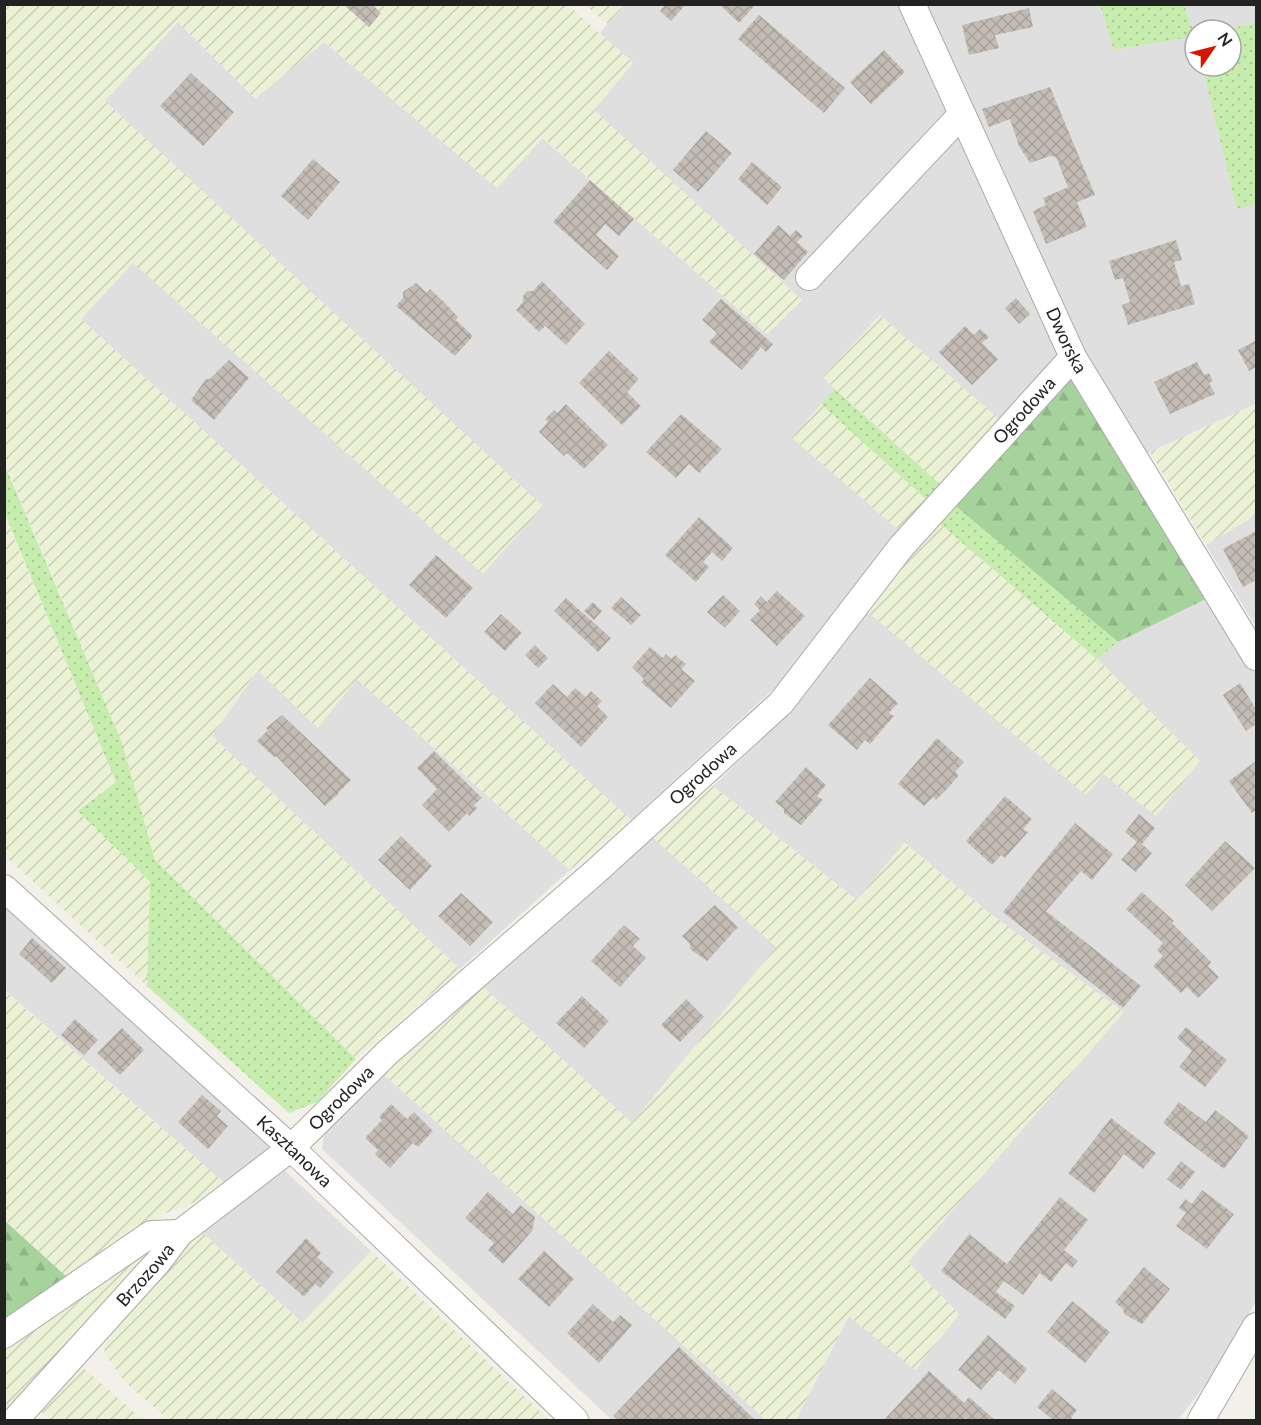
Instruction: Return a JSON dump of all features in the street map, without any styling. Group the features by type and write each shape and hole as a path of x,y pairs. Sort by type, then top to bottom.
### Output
{"street":[{"name":"Dworska","path":"912,4 1073,357 1257,657"},
{"path":"809,277 962,114"},
{"name":"Ogrodowa","path":"291,1148 387,1053 594,873 781,703 901,547 1073,357"},
{"name":"Kasztanowa","path":"4,888 291,1148 575,1420"},
{"name":"Brzozowa","path":"15,1420 158,1262 180,1233 291,1148"},
{"path":"4,1335 151,1234 180,1233"},
{"path":"1201,1420 1257,1326"}],"shaded area":[{"path":"902,4 1062,352 999,419 880,315 823,377 835,389 821,404 902,533 778,685 631,820 81,319 133,262 483,573 542,506 104,101 178,22 255,98 324,42 497,188 542,138 767,334 802,300 593,110 633,63 600,33 624,5"},
{"path":"926,5 1100,5 1115,50 1183,37 1183,78 1205,78 1237,208 1256,204 1256,404 1141,456 1078,348"},
{"path":"1184,5 1256,5 1256,23 1243,26 1243,18 1189,18"},
{"path":"1256,515 1256,627 1206,545"},
{"path":"1210,597 1256,672 1256,1301 1221,1365 1178,1420 796,1420 849,1316 916,1369 959,1314 908,1262 1123,1012 988,912 905,843 857,900 713,786 786,716 868,612 1086,794 1103,774 1200,761 1097,659 1118,642"},
{"path":"258,670 357,679 570,870 460,969 212,736"},
{"path":"653,838 777,947 632,1123 481,985"},
{"path":"4,901 275,1150 230,1188 5,990"},
{"path":"381,1072 766,1420 612,1420 322,1149 324,1132"},
{"path":"283,1169 371,1251 303,1323 198,1229"}],"green space":[{"path":"4,5 568,5 633,63 594,110 802,300 767,334 543,138 497,188 324,42 255,99 178,22 105,101 543,506 483,574 133,263 81,319 631,820 570,870 357,679 318,728 257,670 212,736 460,969 356,1059 155,860 122,743 5,463"},
{"path":"585,5 624,5 608,24"},
{"path":"1100,5 1184,5 1189,18 1183,18 1183,38 1114,50"},
{"path":"1256,23 1256,204 1237,209 1205,78 1243,78 1243,26"},
{"path":"880,315 999,419 941,485 823,377"},
{"path":"1073,373 1210,597 1118,642 952,503"},
{"path":"835,389 941,485 929,502 821,404"},
{"path":"821,404 929,502 902,533 792,438"},
{"path":"1256,404 1256,515 1206,545 1150,452"},
{"path":"4,463 122,743 155,860 356,1059 317,1102 289,1113 147,986 150,881 78,811 116,782 5,514"},
{"path":"952,503 1118,642 1097,659 937,521"},
{"path":"4,514 116,782 78,811 150,881 147,986 5,856"},
{"path":"937,521 1097,659 1200,761 1156,816 1103,774 1086,795 868,612"},
{"path":"713,786 857,900 904,843 988,912 1124,1012 908,1262 959,1314 915,1370 849,1316 796,1420 766,1420 381,1072 481,985 632,1123 776,947 653,838"},
{"path":"4,990 230,1188 161,1215 68,1278 5,1220"},
{"path":"4,1220 68,1278 4,1321"},
{"path":"198,1229 302,1323 371,1251 549,1420 169,1420 125,1382 104,1353 108,1329"},
{"path":"157,1239 162,1244 5,1417 5,1345"},
{"path":"79,1364 143,1420 50,1420 38,1409"}],"building":[{"path":"343,4 372,4 381,13 369,27"},
{"path":"666,4 686,4 671,21 660,11"},
{"path":"719,4 756,4 739,23"},
{"path":"1029,8 1033,27 995,35 999,48 969,55 962,25"},
{"path":"759,15 845,88 824,113 738,39"},
{"path":"884,50 905,72 871,104 850,82"},
{"path":"191,73 234,112 203,146 160,106"},
{"path":"1050,87 1095,195 1077,202 1087,227 1046,244 1033,211 1046,205 1043,198 1068,187 1056,157 1050,156 1030,163 1019,146 1010,119 989,127 982,109"},
{"path":"706,131 732,153 698,192 673,170"},
{"path":"313,159 340,182 308,220 281,196"},
{"path":"752,162 782,187 767,205 738,179"},
{"path":"590,180 634,219 619,236 605,224 596,235 619,256 607,270 553,222"},
{"path":"778,225 790,236 796,230 803,236 797,242 808,252 784,280 754,254"},
{"path":"1176,240 1182,260 1174,262 1181,286 1189,284 1195,304 1128,325 1122,305 1130,302 1123,278 1115,280 1109,261"},
{"path":"542,281 585,324 566,345 545,326 539,332 516,310 523,302 523,296 527,291 533,291"},
{"path":"416,283 427,293 430,289 444,302 458,317 456,320 473,336 455,356 396,306 403,298 403,292"},
{"path":"1016,298 1030,314 1019,324 1005,308"},
{"path":"721,299 773,344 766,352 761,347 742,370 709,342 717,333 702,320"},
{"path":"965,326 974,335 980,329 989,337 982,343 998,359 972,385 939,352"},
{"path":"1255,341 1256,367 1249,371 1238,350"},
{"path":"609,351 639,379 627,392 641,406 622,425 579,383"},
{"path":"229,360 249,378 214,420 191,400 206,379 210,379"},
{"path":"1197,362 1204,375 1209,373 1213,381 1209,383 1215,394 1170,414 1154,382"},
{"path":"566,404 608,445 584,469 567,453 564,456 539,432 548,422 545,419 554,410 557,413"},
{"path":"681,414 722,449 699,473 689,464 676,478 646,452"},
{"path":"699,517 733,548 722,561 712,552 703,562 709,567 696,582 665,555"},
{"path":"1256,531 1256,580 1243,587 1223,549"},
{"path":"436,555 473,588 446,618 409,585"},
{"path":"777,591 805,616 777,646 750,620 760,610 754,604 761,596 767,602"},
{"path":"723,595 740,611 725,628 707,612"},
{"path":"621,597 641,615 631,625 611,608"},
{"path":"566,598 611,638 598,652 554,611"},
{"path":"593,602 602,611 594,620 584,611"},
{"path":"501,614 522,633 505,651 484,632"},
{"path":"535,645 548,658 538,668 525,655"},
{"path":"650,647 663,658 666,654 671,659 675,655 686,664 681,669 695,681 671,708 641,682 644,679 632,667"},
{"path":"870,678 898,703 889,713 894,716 870,744 865,740 857,750 828,725"},
{"path":"1240,683 1256,709 1256,724 1246,731 1223,695"},
{"path":"553,684 567,697 575,688 586,697 591,691 602,701 597,706 608,717 581,747 535,703"},
{"path":"282,715 351,780 338,793 338,796 325,806 276,756 274,757 257,741 268,730 266,728"},
{"path":"937,738 964,762 955,772 959,775 948,788 936,800 933,797 924,806 898,784"},
{"path":"434,751 482,798 474,805 477,808 469,816 467,813 449,832 422,805 437,789 417,768"},
{"path":"1256,761 1256,810 1252,813 1229,781"},
{"path":"806,767 826,785 817,796 823,800 801,825 784,813 784,809 775,802"},
{"path":"1005,796 1032,819 1023,829 1028,832 1005,858 1001,855 992,865 966,841"},
{"path":"1139,814 1155,828 1142,844 1152,853 1136,872 1121,860 1137,842 1125,832"},
{"path":"1075,823 1113,854 1092,880 1081,871 1046,911 1141,986 1123,1008 1003,912"},
{"path":"401,836 432,866 410,890 378,860"},
{"path":"1225,841 1255,868 1212,911 1185,885"},
{"path":"1142,892 1174,921 1172,923 1211,962 1208,966 1219,977 1198,998 1187,987 1181,993 1153,966 1163,956 1157,950 1163,943 1126,909"},
{"path":"461,893 493,922 470,946 438,916"},
{"path":"715,905 738,927 707,961 690,949 690,944 682,936"},
{"path":"624,925 640,939 633,946 646,958 620,987 591,961"},
{"path":"32,938 66,968 52,983 19,954"},
{"path":"582,996 609,1021 584,1048 556,1023"},
{"path":"686,999 704,1017 680,1042 661,1025"},
{"path":"75,1019 98,1040 84,1055 61,1035"},
{"path":"1186,1027 1227,1060 1205,1087 1179,1067 1192,1051 1177,1038"},
{"path":"122,1028 144,1050 120,1075 97,1053"},
{"path":"202,1095 221,1111 217,1116 228,1126 208,1149 178,1122"},
{"path":"1179,1102 1206,1122 1215,1110 1249,1136 1224,1169 1163,1123"},
{"path":"391,1104 407,1119 414,1112 433,1131 418,1147 413,1143 390,1168 375,1154 378,1150 365,1138 382,1120 379,1117"},
{"path":"1111,1118 1156,1153 1143,1169 1124,1154 1094,1193 1068,1173"},
{"path":"1181,1161 1195,1172 1181,1190 1167,1179"},
{"path":"1202,1190 1234,1214 1207,1249 1176,1226 1186,1213 1179,1208 1185,1199 1192,1204"},
{"path":"488,1192 513,1214 520,1205 535,1217 532,1231 503,1264 488,1250 494,1243 465,1218"},
{"path":"1060,1197 1088,1220 1064,1250 1078,1261 1072,1268 1066,1263 1051,1282 1040,1273 1023,1295 1004,1281 996,1292 1015,1306 1005,1319 941,1271 969,1234 1007,1264"},
{"path":"306,1238 321,1253 317,1257 334,1272 320,1288 315,1284 304,1297 276,1272"},
{"path":"544,1251 574,1279 549,1307 518,1279"},
{"path":"1144,1267 1170,1289 1142,1324 1124,1314 1123,1309 1115,1302"},
{"path":"1072,1301 1110,1332 1085,1363 1047,1332"},
{"path":"593,1304 613,1322 620,1315 632,1325 599,1363 567,1333"},
{"path":"988,1335 1027,1369 1015,1384 999,1370 981,1390 958,1370"},
{"path":"679,1347 755,1420 618,1420 613,1416"},
{"path":"929,1371 964,1403 969,1397 995,1420 965,1418 963,1420 884,1420"},
{"path":"1052,1389 1077,1410 1071,1418 1073,1420 1053,1420 1037,1407"}]}
